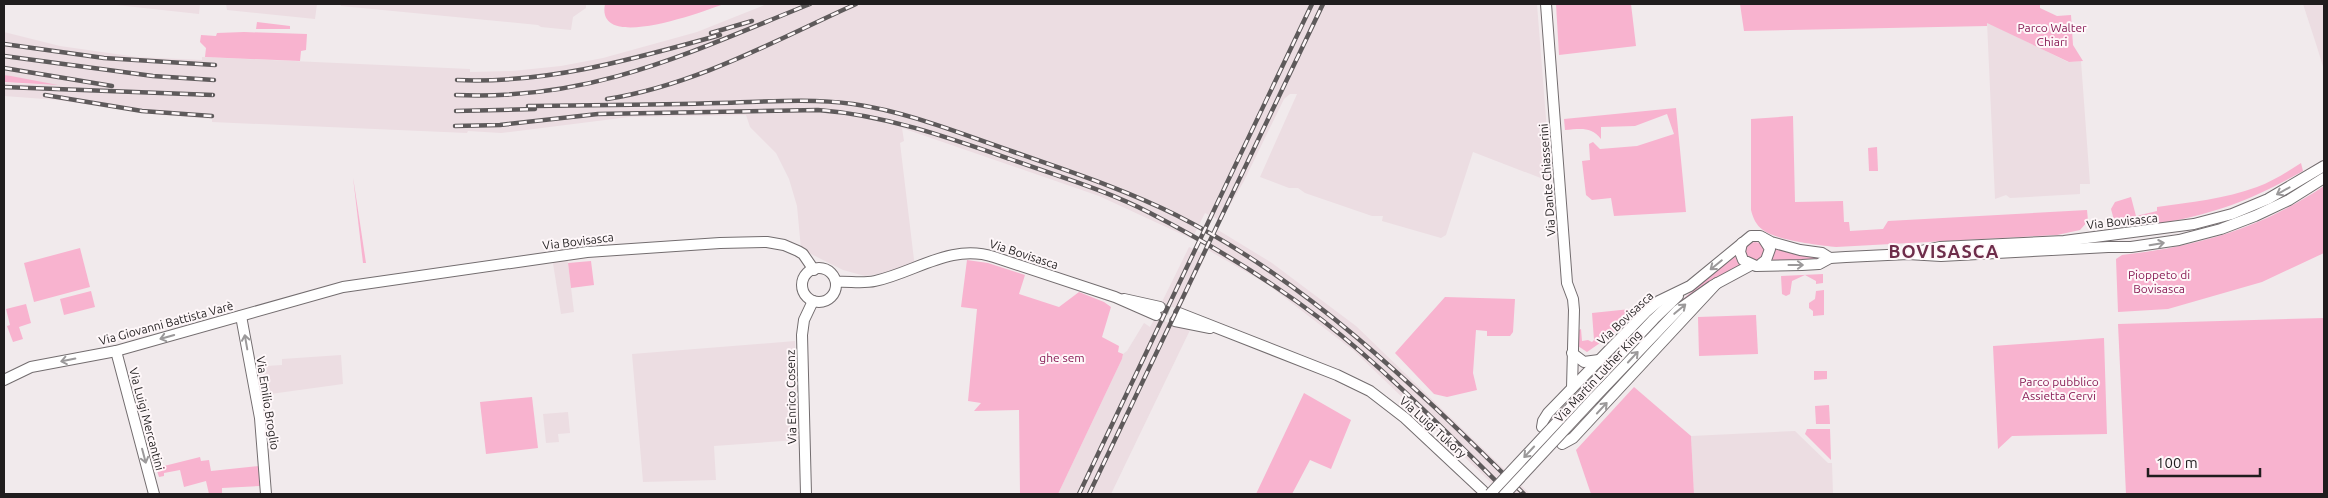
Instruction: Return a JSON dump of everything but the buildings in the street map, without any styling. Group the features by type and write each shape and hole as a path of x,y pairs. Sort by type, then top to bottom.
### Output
{"street":[{"name":"Via Dante Chiasserini","path":"1546,4 1567,283 1573,299 1574,310 1572,353"},
{"name":"Via Bovisasca","path":"1908,254 1940,247 2064,241 2194,224 2225,216 2268,199 2324,166"},
{"name":"Via Bovisasca","path":"1717,283 1756,265 1819,264 1830,258 1908,254 1940,256 2131,247 2167,243 2209,233 2250,218 2289,200 2324,178"},
{"name":"Via Bovisasca","path":"1542,427 1546,416 1572,388 1659,301 1690,286 1751,236 1793,248 1822,253 1830,258"},
{"path":"1742,243 1741,257 1756,265 1769,255 1768,243 1763,238"},
{"name":"Via Bovisasca","path":"336,289 587,252 728,242 761,242 784,245 803,254 814,270"},
{"name":"Via Bovisasca","path":"836,282 876,281 949,255 972,252 988,255 1158,311"},
{"path":"823,268 830,271 836,282 835,292 830,299 822,302 813,301 804,294 802,286 806,275 814,270 823,268"},
{"path":"1562,444 1574,438 1717,283"},
{"name":"Via Martin Luther King","path":"1487,493 1669,318 1691,300 1717,283"},
{"name":"Via Martin Luther King","path":"1505,494 1664,308 1690,286"},
{"name":"Via Giovanni Battista Varè","path":"4,380 31,367 116,351 336,289"},
{"name":"Via Enrico Cosenz","path":"806,494 802,334 804,320 813,301"},
{"name":"Via Emilio Broglio","path":"241,316 260,418 266,494"},
{"name":"Via Luigi Tukory","path":"1177,317 1264,346 1362,386 1391,406 1487,493"},
{"name":"Via Luigi Mercantini","path":"116,351 154,494"},
{"name":"Via Bovisasca","path":"1572,353 1584,362 1599,360"},
{"path":"1572,353 1572,388"}],"shaded area":[{"path":"107,4 200,4 199,14"},
{"path":"226,4 317,4 315,19 227,10"},
{"path":"340,4 586,4 586,8 573,17 571,30 541,27 538,25 341,6"},
{"path":"767,4 1537,4 1551,182 1473,152 1446,235 1441,238 1382,221 1383,216 1372,216 1305,193 1298,188 1289,188 1260,177 1297,94 1290,94 1284,99 1244,181 1221,221 1205,213 1192,239 1099,196 902,128 904,141 900,143 915,268 865,276 843,270 801,249 797,206 789,179 776,153 750,127 746,115 629,117 501,133 468,131 467,133 212,122 212,119 150,114 58,100 4,96 4,83 53,85 4,75 4,32 60,46 137,57 202,60 202,57 470,69 470,72 512,71 561,66 603,58 697,32"},
{"path":"2303,4 2324,4 2324,70 2317,47"},
{"path":"1987,22 2068,62 2081,61 2090,184 2080,184 2080,194 2010,198 2006,195 1995,199"},
{"path":"1218,230 1272,263 1356,326 1530,494 1503,494 1354,351 1267,284 1208,250"},
{"path":"1189,247 1206,255 1180,309 1161,304"},
{"path":"567,255 574,312 561,314 552,257"},
{"path":"1155,318 1190,330 1111,494 1058,494 1123,354 1127,351 1144,323 1150,327"},
{"path":"795,341 797,440 714,446 716,480 643,482 632,354"},
{"path":"341,355 343,384 256,396 250,367 282,365 282,359"},
{"path":"568,412 570,433 558,434 559,442 546,443 543,414"},
{"path":"1795,431 1828,463 1832,463 1833,494 1694,494 1691,436"}],"green space":[{"path":"605,4 724,4 675,20 633,27 617,26 606,18"},
{"path":"1556,4 1631,4 1636,46 1559,55"},
{"name":"Parco Walter Chiari","path":"1740,4 2040,4 2040,8 2057,16 2071,15 2073,45 2083,61 2069,62 1987,23 1987,26 1744,31"},
{"path":"257,22 290,26 290,29 256,29"},
{"path":"217,33 307,34 306,50 301,51 300,61 205,57 206,48 200,42 201,35 216,36"},
{"path":"4,75 11,76 58,85 4,82"},
{"path":"1676,108 1686,212 1614,216 1611,198 1592,200 1586,195 1582,161 1590,160 1589,144 1593,142 1600,149 1637,146 1674,134 1667,114 1635,126 1601,127 1601,139 1589,130 1565,130 1564,119"},
{"path":"1793,116 1795,202 1843,201 1844,222 1849,222 1850,231 1883,229 1888,221 2087,210 2088,221 2080,230 2057,235 1836,247 1777,237 1758,226 1751,210 1751,119"},
{"path":"1877,147 1878,171 1869,171 1868,148"},
{"path":"2301,163 2303,171 2270,189 2222,208 2187,218 2148,225 2128,226 2115,224 2111,209 2115,202 2131,197 2136,216 2157,211 2157,207 2207,200 2245,191 2269,182"},
{"path":"353,177 366,263 363,263"},
{"name":"Pioppeto di Bovisasca","path":"2324,186 2324,253 2262,282 2168,309 2118,312 2116,259 2122,255 2203,241 2228,233 2276,214"},
{"path":"1755,242 1762,245 1765,252 1762,259 1755,262 1748,259 1745,252 1748,245"},
{"path":"1773,247 1821,259 1771,262"},
{"path":"80,248 90,287 34,302 24,263"},
{"path":"1736,254 1742,265 1700,288 1671,310 1590,394 1663,316"},
{"name":"ghe sem","path":"967,260 988,263 1025,275 1019,294 1059,307 1079,292 1104,302 1111,307 1102,337 1119,346 1118,352 1123,354 1122,359 1058,494 1020,494 1019,410 974,411 981,403 968,401 977,309 961,307"},
{"path":"591,261 594,285 571,288 568,263"},
{"path":"1823,274 1823,283 1816,284 1816,281 1805,275 1792,281 1790,294 1786,296 1782,294 1781,276"},
{"path":"1824,290 1824,315 1813,316 1809,303 1815,299 1816,291"},
{"path":"91,291 95,307 64,315 60,299"},
{"path":"1445,297 1515,299 1513,332 1510,336 1487,336 1487,331 1476,330 1473,373 1477,390 1447,397 1434,394 1395,353"},
{"path":"26,304 31,323 19,327 23,339 13,342 7,326 10,325 6,309"},
{"path":"1640,308 1613,334 1587,352 1578,346 1577,331 1581,329 1582,341 1588,340 1592,342 1594,340 1592,313"},
{"path":"1756,315 1758,354 1699,356 1698,317"},
{"path":"2324,318 2324,494 2126,494 2118,324"},
{"name":"Parco pubblico Assietta Cervi","path":"2104,338 2107,434 2012,436 1998,449 1993,346"},
{"path":"1814,371 1827,371 1827,379 1814,380"},
{"path":"1634,387 1691,436 1694,494 1591,494 1576,450"},
{"path":"1304,393 1351,420 1331,469 1310,460 1292,494 1256,494"},
{"path":"532,397 538,448 486,454 480,402"},
{"path":"1829,405 1830,424 1816,424 1815,406"},
{"path":"1807,429 1830,429 1831,460 1805,434"},
{"path":"200,457 201,461 209,460 211,471 259,466 260,486 222,488 222,494 209,494 206,481 184,487 180,470 164,473 164,476 159,477 156,468"}],"tunnel":[{"path":"1160,307 1179,313"},
{"path":"1156,315 1175,321"}],"railway":[{"path":"456,95 505,95 552,90 596,82 680,56 810,4"},
{"path":"607,99 640,92 704,72 735,60 856,4"},
{"path":"1079,494 1312,4"},
{"path":"1089,494 1323,4"},
{"path":"711,33 752,21"},
{"path":"457,80 491,80 557,74 623,61 720,35"},
{"path":"4,44 104,58 215,65"},
{"path":"4,56 153,76 214,80"},
{"path":"4,68 112,86"},
{"path":"4,87 213,95"},
{"path":"45,95 142,111 212,116"},
{"path":"528,106 786,101 820,101 853,104 894,112 935,124 1075,173 1176,215 1225,242 1317,305 1402,378 1524,494"},
{"path":"456,111 535,109"},
{"path":"455,126 500,125 598,114 818,110 867,117 916,128 1063,177 1116,197 1172,225 1217,250 1281,290 1347,340 1395,382 1509,494"}],"district":[{"name":"BOVISASCA","path":"1944,251"}]}
